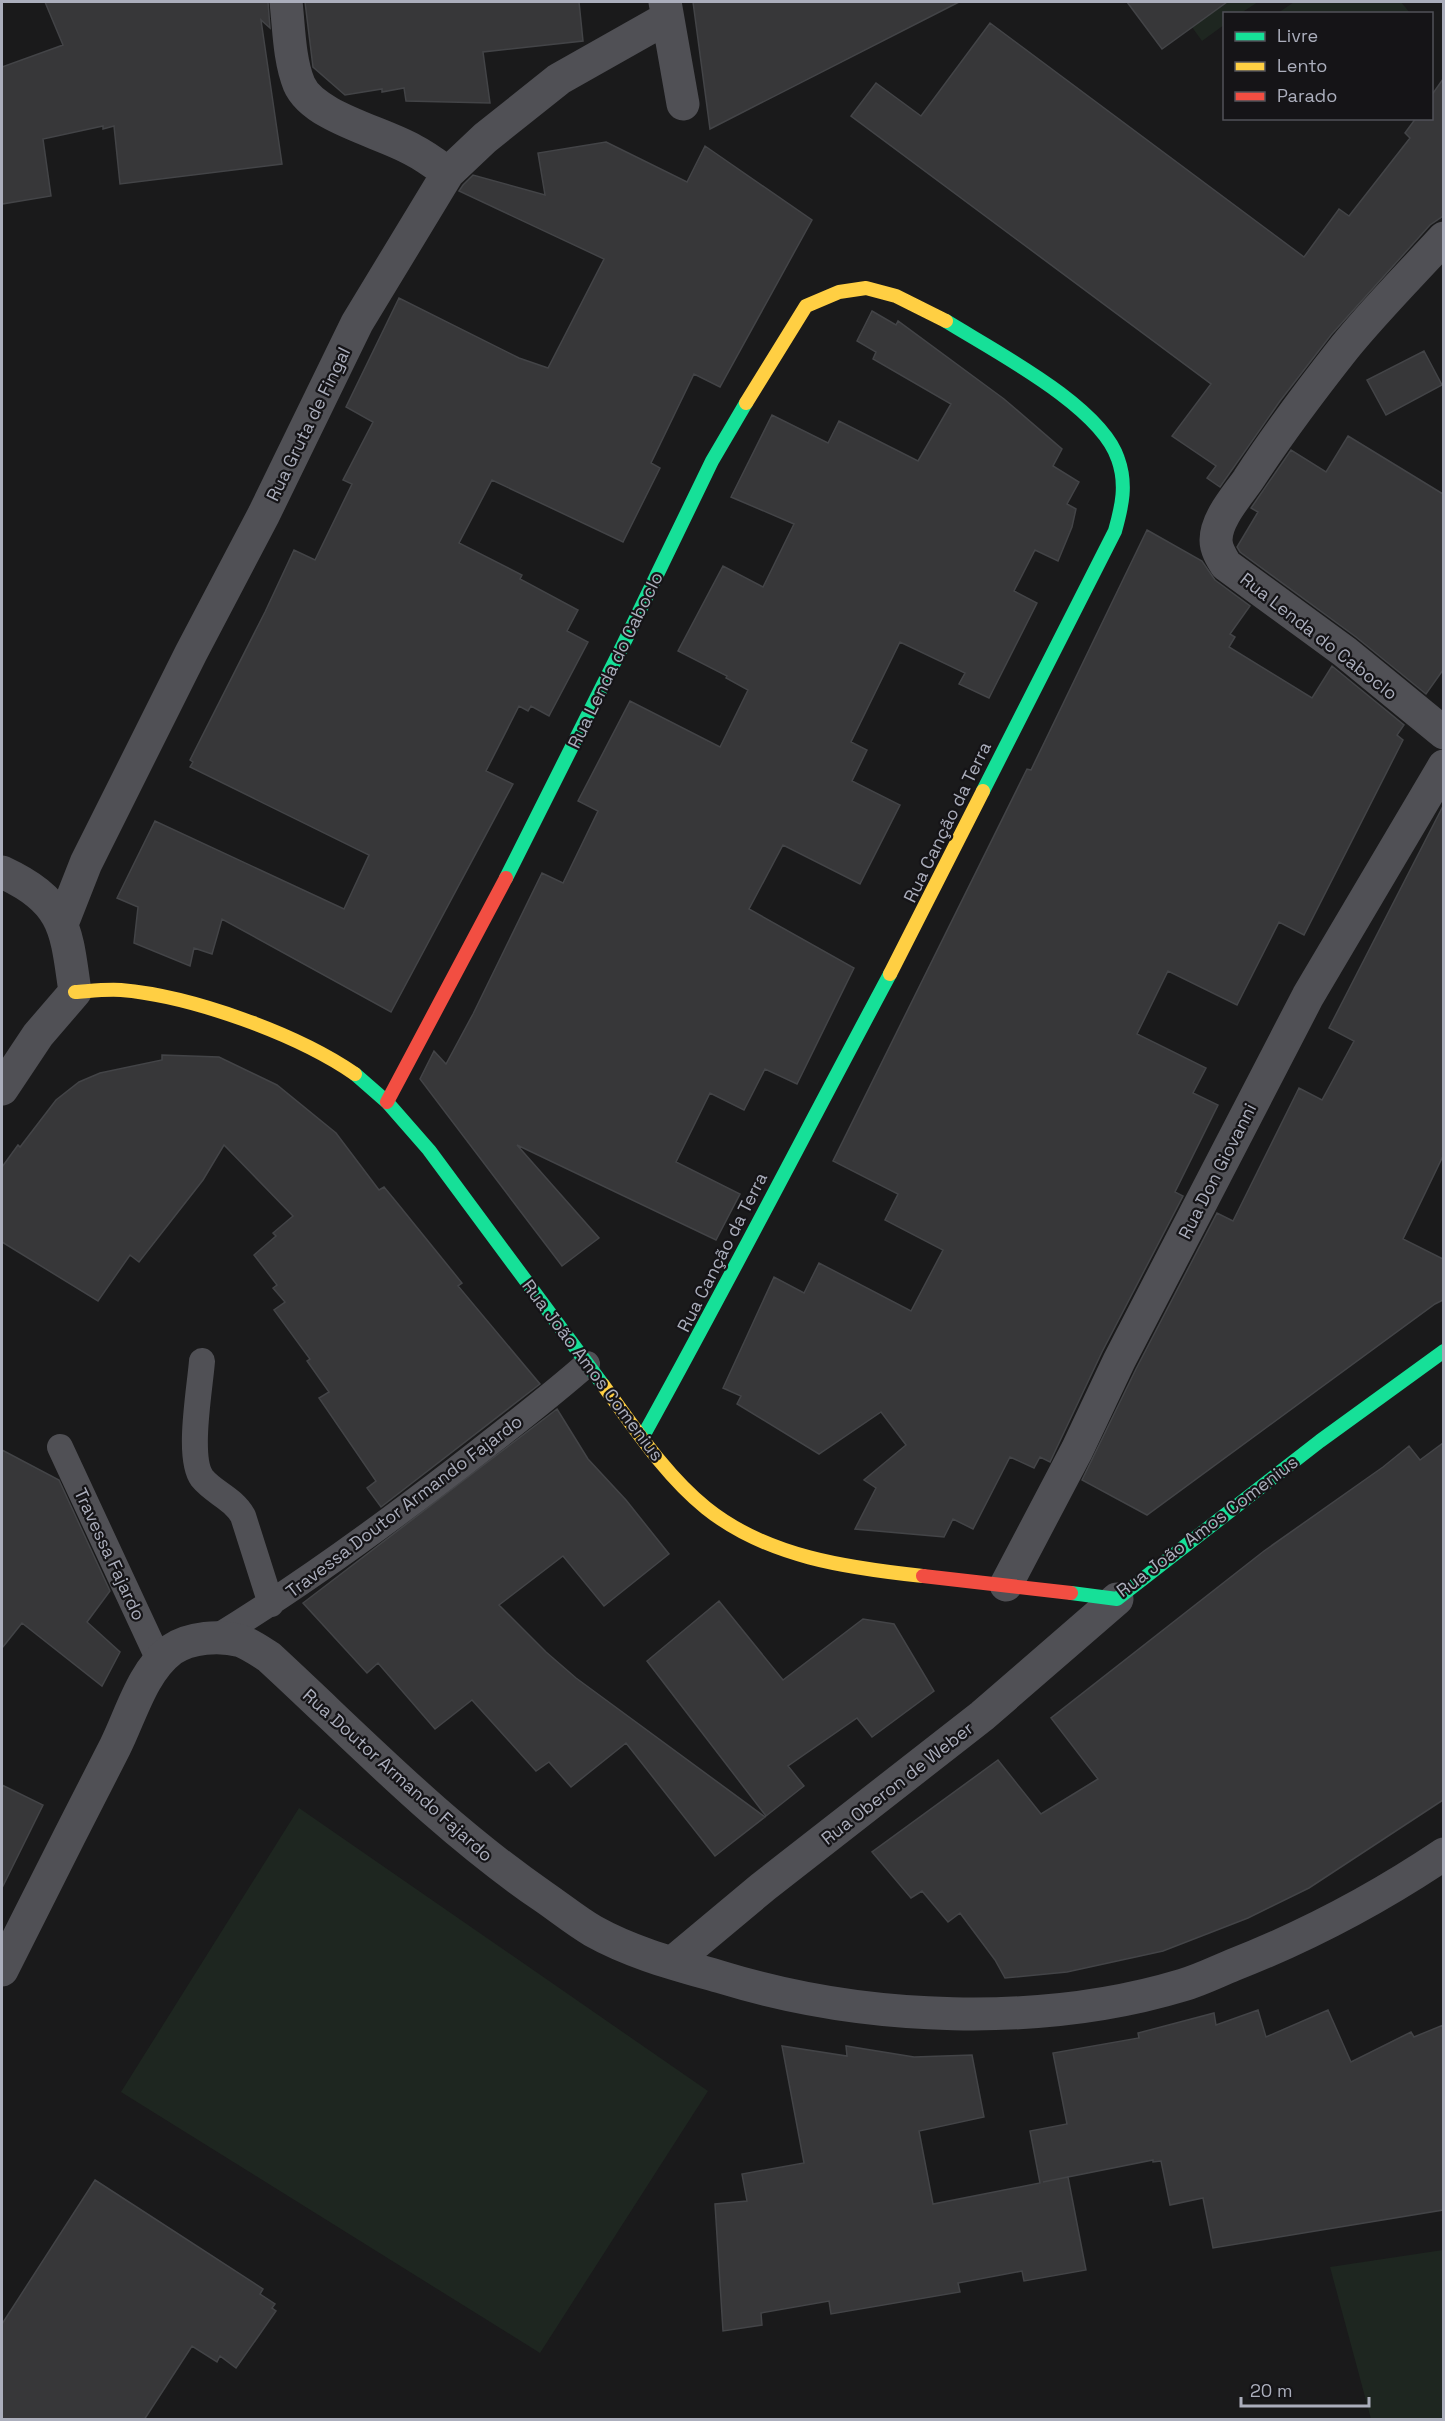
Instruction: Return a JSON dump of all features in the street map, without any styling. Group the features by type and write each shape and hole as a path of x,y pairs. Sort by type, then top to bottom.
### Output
{"street":[{"path":"286,2 292,54 299,83 307,97 321,110 331,112 412,149 448,172"},
{"path":"666,10 683,104"},
{"name":"Rua Gruta de Fingal","path":"62,924 86,863 191,653 264,514 357,323 448,172 492,132 559,79 666,10"},
{"name":"Rua Lenda do Caboclo","path":"1443,238 1347,345 1316,385 1266,453 1219,527 1215,540 1219,554 1226,565 1337,646 1443,733"},
{"name":"Rua Lenda do Caboclo","path":"387,1102 480,929 622,647 712,461 766,369 806,306 839,292 866,288 896,296"},
{"name":"Rua Canção da Terra","path":"642,1438 725,1289 785,1170 916,925 1115,531 1123,501 1123,479 1118,458 1108,439 1095,422 1040,380 964,332 896,296"},
{"name":"Rua Don Giovanni","path":"1006,1585 1308,996 1443,766"},
{"path":"2,872 29,885 47,900 62,924 69,946 75,992 38,1035 2,1089"},
{"name":"Rua João Amos Comenius","path":"75,992 119,990 159,994 239,1019 308,1046 354,1073 387,1102 429,1150 642,1438 707,1509 751,1536 792,1553 837,1564 905,1574 1117,1599 1314,1445 1443,1350"},
{"name":"Rua Oberon de Weber","path":"672,1962 763,1887 982,1716 1117,1599"},
{"name":"Rua Doutor Armando Fajardo","path":"2,1970 118,1741 143,1686 159,1660 173,1648 195,1640 215,1638 242,1642 269,1657 420,1800 496,1865 591,1930 630,1949 787,1995 849,2005 928,2013 1016,2013 1114,2001 1184,1985 1266,1952 1333,1921 1406,1879 1443,1854"}],"lane":[{"path":"202,1361 194,1434 198,1470 209,1484 237,1505 243,1515 271,1604"},
{"name":"Travessa Doutor Armando Fajardo","path":"215,1638 271,1604 409,1506 550,1397 587,1364"},
{"name":"Travessa Fajardo","path":"60,1447 159,1660"}],"shaded area":[{"path":"1174,2 1258,2 1243,12 1223,12 1223,26 1202,41"},
{"path":"1294,2 1401,2 1409,12 1279,12"},
{"path":"299,1808 708,2091 540,2353 121,2092"},
{"path":"1443,2250 1443,2419 1371,2419 1330,2267"}],"building":[{"path":"45,2 268,2 270,28 261,20 282,164 120,184 114,126 103,129 103,126 43,139 51,196 2,204 2,67 63,45"},
{"path":"305,2 579,2 583,41 483,52 490,103 406,101 404,88 345,95 313,67"},
{"path":"693,2 959,2 710,129"},
{"path":"1127,2 1227,2 1162,49"},
{"path":"990,23 1304,257 1339,209 1349,216 1410,138 1405,133 1415,120 1433,120 1433,93 1443,79 1443,216 1430,225 1331,335 1280,401 1220,487 1207,478 1216,466 1172,436 1211,384 851,116 876,83 921,116"},
{"path":"606,142 687,182 705,146 812,220 720,387 694,374 651,463 660,468 623,542 492,480 459,543 522,575 520,579 578,610 567,631 588,642 549,716 531,706 528,711 519,706 486,771 513,784 391,1012 222,919 212,954 194,948 190,966 134,943 138,907 117,898 155,821 344,909 369,855 190,767 193,762 190,760 294,550 315,560 352,484 343,480 373,422 346,407 399,298 519,358 548,368 604,259 459,191 463,185 473,175 545,195 538,153"},
{"path":"872,311 896,325 898,321 1004,399 1062,449 1053,466 1079,482 1067,504 1076,509 1072,527 1058,561 1035,550 1014,591 1037,603 989,698 959,684 965,673 900,642 851,742 867,750 852,781 900,805 860,884 783,845 749,909 854,968 797,1084 765,1069 744,1110 710,1093 676,1162 740,1194 716,1240 517,1145 599,1238 562,1266 420,1079 434,1051 446,1064 542,873 563,883 598,811 578,801 630,701 720,747 748,690 726,678 727,676 678,651 723,566 763,587 794,524 731,497 772,415 828,443 839,421 918,461 951,404 873,359 876,352 857,341"},
{"path":"1424,351 1442,385 1386,415 1367,380"},
{"path":"1348,436 1443,494 1443,670 1426,694 1356,637 1240,552 1237,547 1258,512 1251,508 1291,450 1326,472"},
{"path":"1147,530 1202,561 1215,580 1250,606 1230,634 1235,637 1229,647 1312,698 1332,666 1404,725 1397,735 1403,740 1304,935 1279,922 1237,1005 1168,971 1137,1034 1206,1068 1193,1093 1218,1105 1175,1192 1183,1196 1102,1352 1050,1462 1040,1457 1034,1468 1010,1457 973,1529 953,1519 944,1537 855,1529 876,1488 864,1480 906,1445 881,1412 819,1454 737,1404 741,1396 723,1388 774,1277 804,1293 819,1263 911,1311 943,1250 885,1220 898,1194 833,1161 1027,769 1031,770"},
{"path":"1443,806 1443,1156 1403,1239 1443,1259 1443,1300 1147,1515 1082,1480 1136,1369 1217,1213 1233,1221 1299,1088 1322,1100 1354,1041 1329,1028"},
{"path":"162,1055 219,1057 277,1085 336,1133 379,1190 384,1187 398,1204 462,1283 458,1286 540,1384 381,1507 367,1488 376,1481 319,1398 329,1392 307,1361 310,1359 274,1310 285,1302 273,1288 277,1285 254,1255 276,1236 273,1233 293,1216 224,1145 203,1180 139,1262 130,1255 98,1301 2,1242 2,1167 56,1100 79,1082 100,1073 162,1060"},
{"path":"557,1409 588,1459 626,1500 669,1554 604,1606 563,1556 499,1605 576,1678 765,1817 715,1856 626,1743 571,1787 549,1762 536,1771 472,1700 435,1729 378,1663 367,1673 303,1603"},
{"path":"1443,1443 1443,1800 1309,1888 1248,1918 1163,1951 1067,1972 1005,1978 995,1960 960,1913 948,1922 922,1891 911,1898 872,1852 998,1760 1041,1814 1098,1779 1051,1718 1264,1551 1409,1446 1420,1460"},
{"path":"2,1450 59,1480 110,1591 87,1622 120,1652 102,1686 22,1623 2,1648"},
{"path":"719,1601 783,1680 863,1619 894,1624 934,1691 872,1737 857,1718 788,1766 804,1786 766,1816 647,1661"},
{"path":"2,1785 43,1805 2,1888"},
{"path":"1258,2010 1266,2037 1328,2010 1351,2062 1411,2032 1414,2037 1443,2025 1443,2210 1213,2248 1203,2198 1170,2205 1161,2161 1153,2162 1153,2160 1068,2177 1086,2270 1024,2281 1022,2271 958,2283 960,2292 831,2314 829,2301 761,2313 762,2325 723,2331 715,2204 747,2201 742,2174 804,2163 782,2046 847,2056 846,2046 914,2057 972,2055 984,2117 919,2131 933,2204 1040,2183 1030,2131 1067,2124 1053,2053 1139,2038 1138,2033 1214,2013 1216,2025"},
{"path":"95,2180 263,2289 260,2294 275,2304 272,2308 276,2311 236,2368 220,2356 217,2362 192,2346 144,2420 2,2420 2,2324"}],"traffic: fast":[{"path":"946,321 1044,381 1091,419 1108,439 1118,459 1123,486 1115,531 983,791"},
{"path":"506,878 712,461 746,403"},
{"path":"642,1438 890,974"},
{"path":"355,1074 387,1102 429,1150 603,1385"},
{"path":"1071,1593 1117,1599 1320,1441 1444,1351"}],"traffic: slow":[{"path":"746,403 806,306 839,292 866,288 896,296 946,321"},
{"path":"890,974 983,791"},
{"path":"75,992 121,990 179,1000 211,1009 274,1031 331,1059 355,1074"},
{"path":"603,1385 677,1481 706,1508 730,1525 782,1549 809,1557 866,1569 923,1576"}],"traffic: jam":[{"path":"387,1102 506,878"},
{"path":"923,1576 1071,1593"}]}
